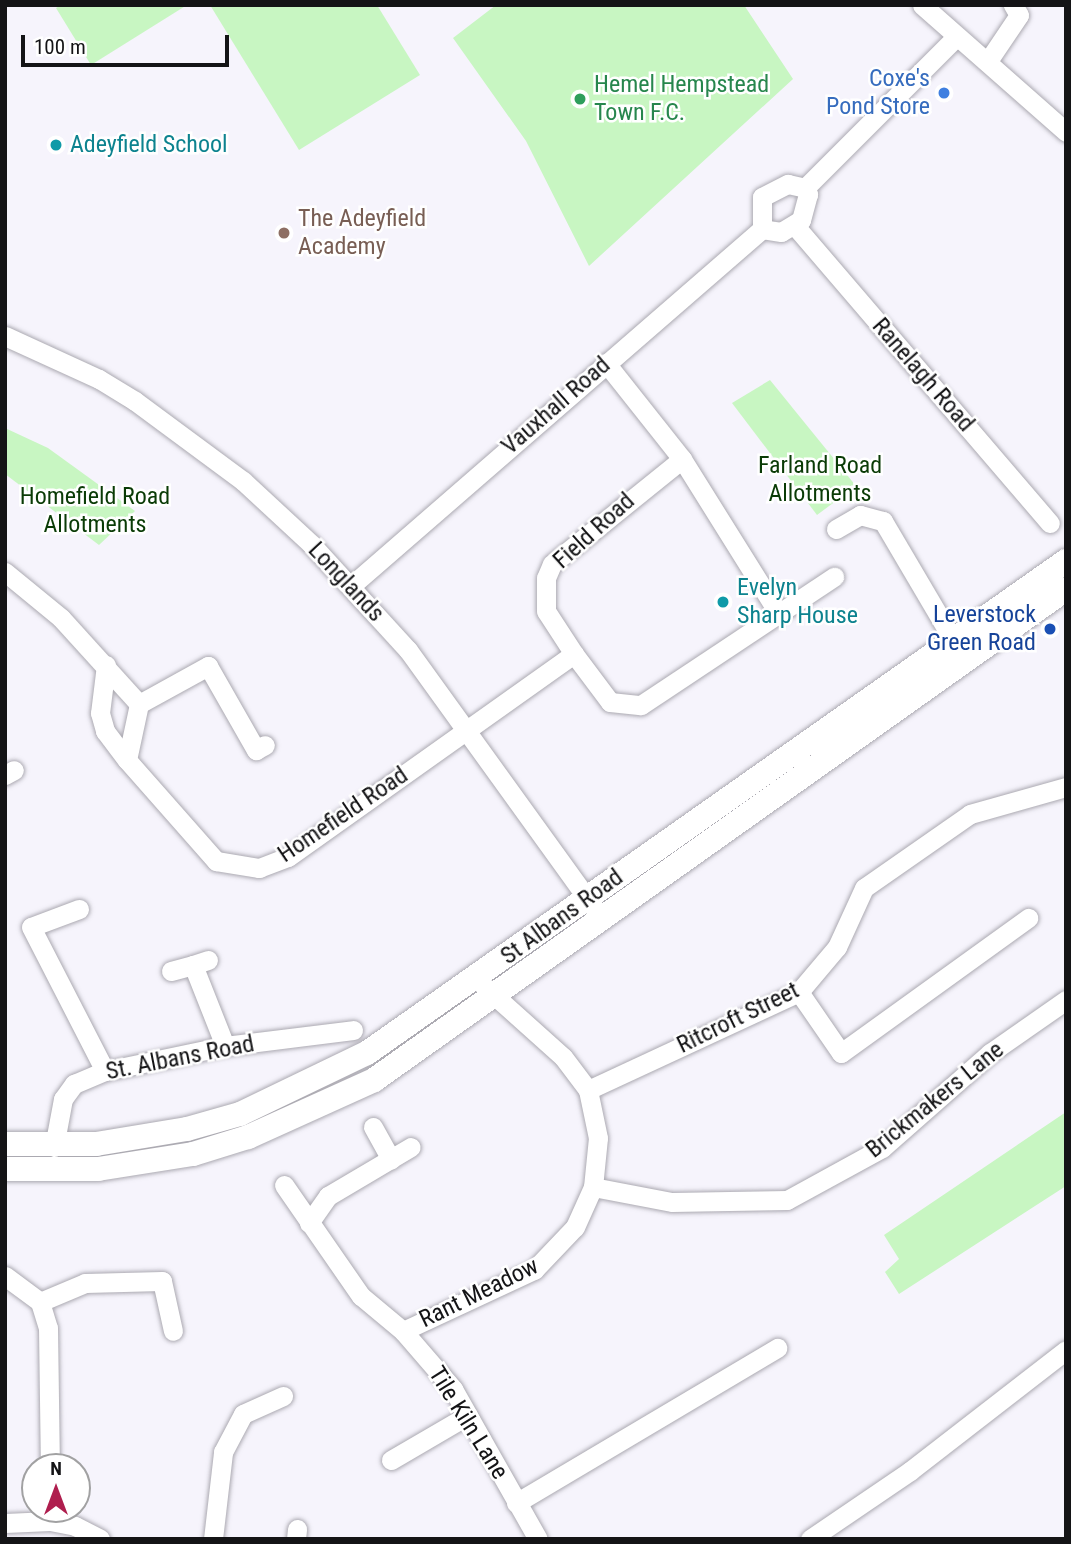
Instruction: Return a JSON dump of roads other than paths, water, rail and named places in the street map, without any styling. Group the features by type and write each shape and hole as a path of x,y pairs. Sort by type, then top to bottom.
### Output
{"main road":[{"name":"St Albans Road","path":"5,1144 54,1147 140,1138 240,1114 367,1053 1066,561"},
{"name":"St Albans Road","path":"5,1169 58,1171 140,1165 248,1137 374,1080 1066,589"}],"street":[{"path":"922,5 1066,132"},
{"path":"988,61 1019,15 1013,5"},
{"path":"805,188 956,37"},
{"path":"788,184 805,188 807,202 796,227 781,232 762,229 759,204 768,192 788,184"},
{"name":"Ranelagh Road","path":"796,227 1050,523"},
{"name":"Vauxhall Road","path":"352,585 762,229"},
{"name":"Longlands","path":"5,336 99,379 178,431 243,481 352,585 470,731 602,920"},
{"path":"606,363 682,459 777,611"},
{"name":"Field Road","path":"682,459 552,564 545,578 546,611 610,702 642,705 777,611 834,576"},
{"path":"836,529 860,515 883,521 953,640"},
{"path":"5,572 106,665 139,704"},
{"path":"470,731 574,654"},
{"name":"Homefield Road","path":"106,665 100,713 105,731 127,760 216,861 259,868 288,857 470,731"},
{"path":"127,760 139,704 208,666 256,750 265,746"},
{"name":"Ritcroft Street","path":"588,1090 799,992 837,947 864,888 970,814 1066,788"},
{"path":"79,909 31,928 104,1071"},
{"path":"799,992 841,1053 1028,918"},
{"path":"171,971 201,962 225,1046"},
{"name":"Rant Meadow","path":"403,1331 534,1270 575,1227 593,1187 598,1138 588,1090 563,1057 475,979"},
{"name":"Brickmakers Lane","path":"593,1187 672,1202 787,1200 883,1148 990,1053 1066,1000"},
{"name":"St. Albans Road","path":"54,1147 63,1098 74,1084 104,1071 225,1046 353,1030"},
{"path":"373,1127 391,1158"},
{"path":"309,1223 328,1196 411,1147"},
{"name":"Tile Kiln Lane","path":"284,1185 361,1296 403,1331 444,1378 538,1539"},
{"path":"5,1276 40,1302 48,1328 50,1453"},
{"path":"40,1302 85,1283 162,1281 173,1331"},
{"path":"516,1503 778,1348"},
{"path":"810,1539 910,1471 1035,1369 1066,1350"},
{"path":"213,1539 223,1452 243,1414 283,1396"},
{"path":"391,1460 468,1415"},
{"path":"70,1523 100,1539"}],"place":[{"name":"Coxe's Pond Store","path":"944,93"},
{"name":"Hemel Hempstead Town F.C.","path":"580,99"},
{"name":"Adeyfield School","path":"56,145"},
{"name":"The Adeyfield Academy","path":"284,233"},
{"name":"Evelyn Sharp House","path":"723,602"},
{"name":"Leverstock Green Road","path":"1050,629"}],"park label":[{"name":"Farland Road Allotments","path":"820,480"},
{"name":"Homefield Road Allotments","path":"95,511"}]}
